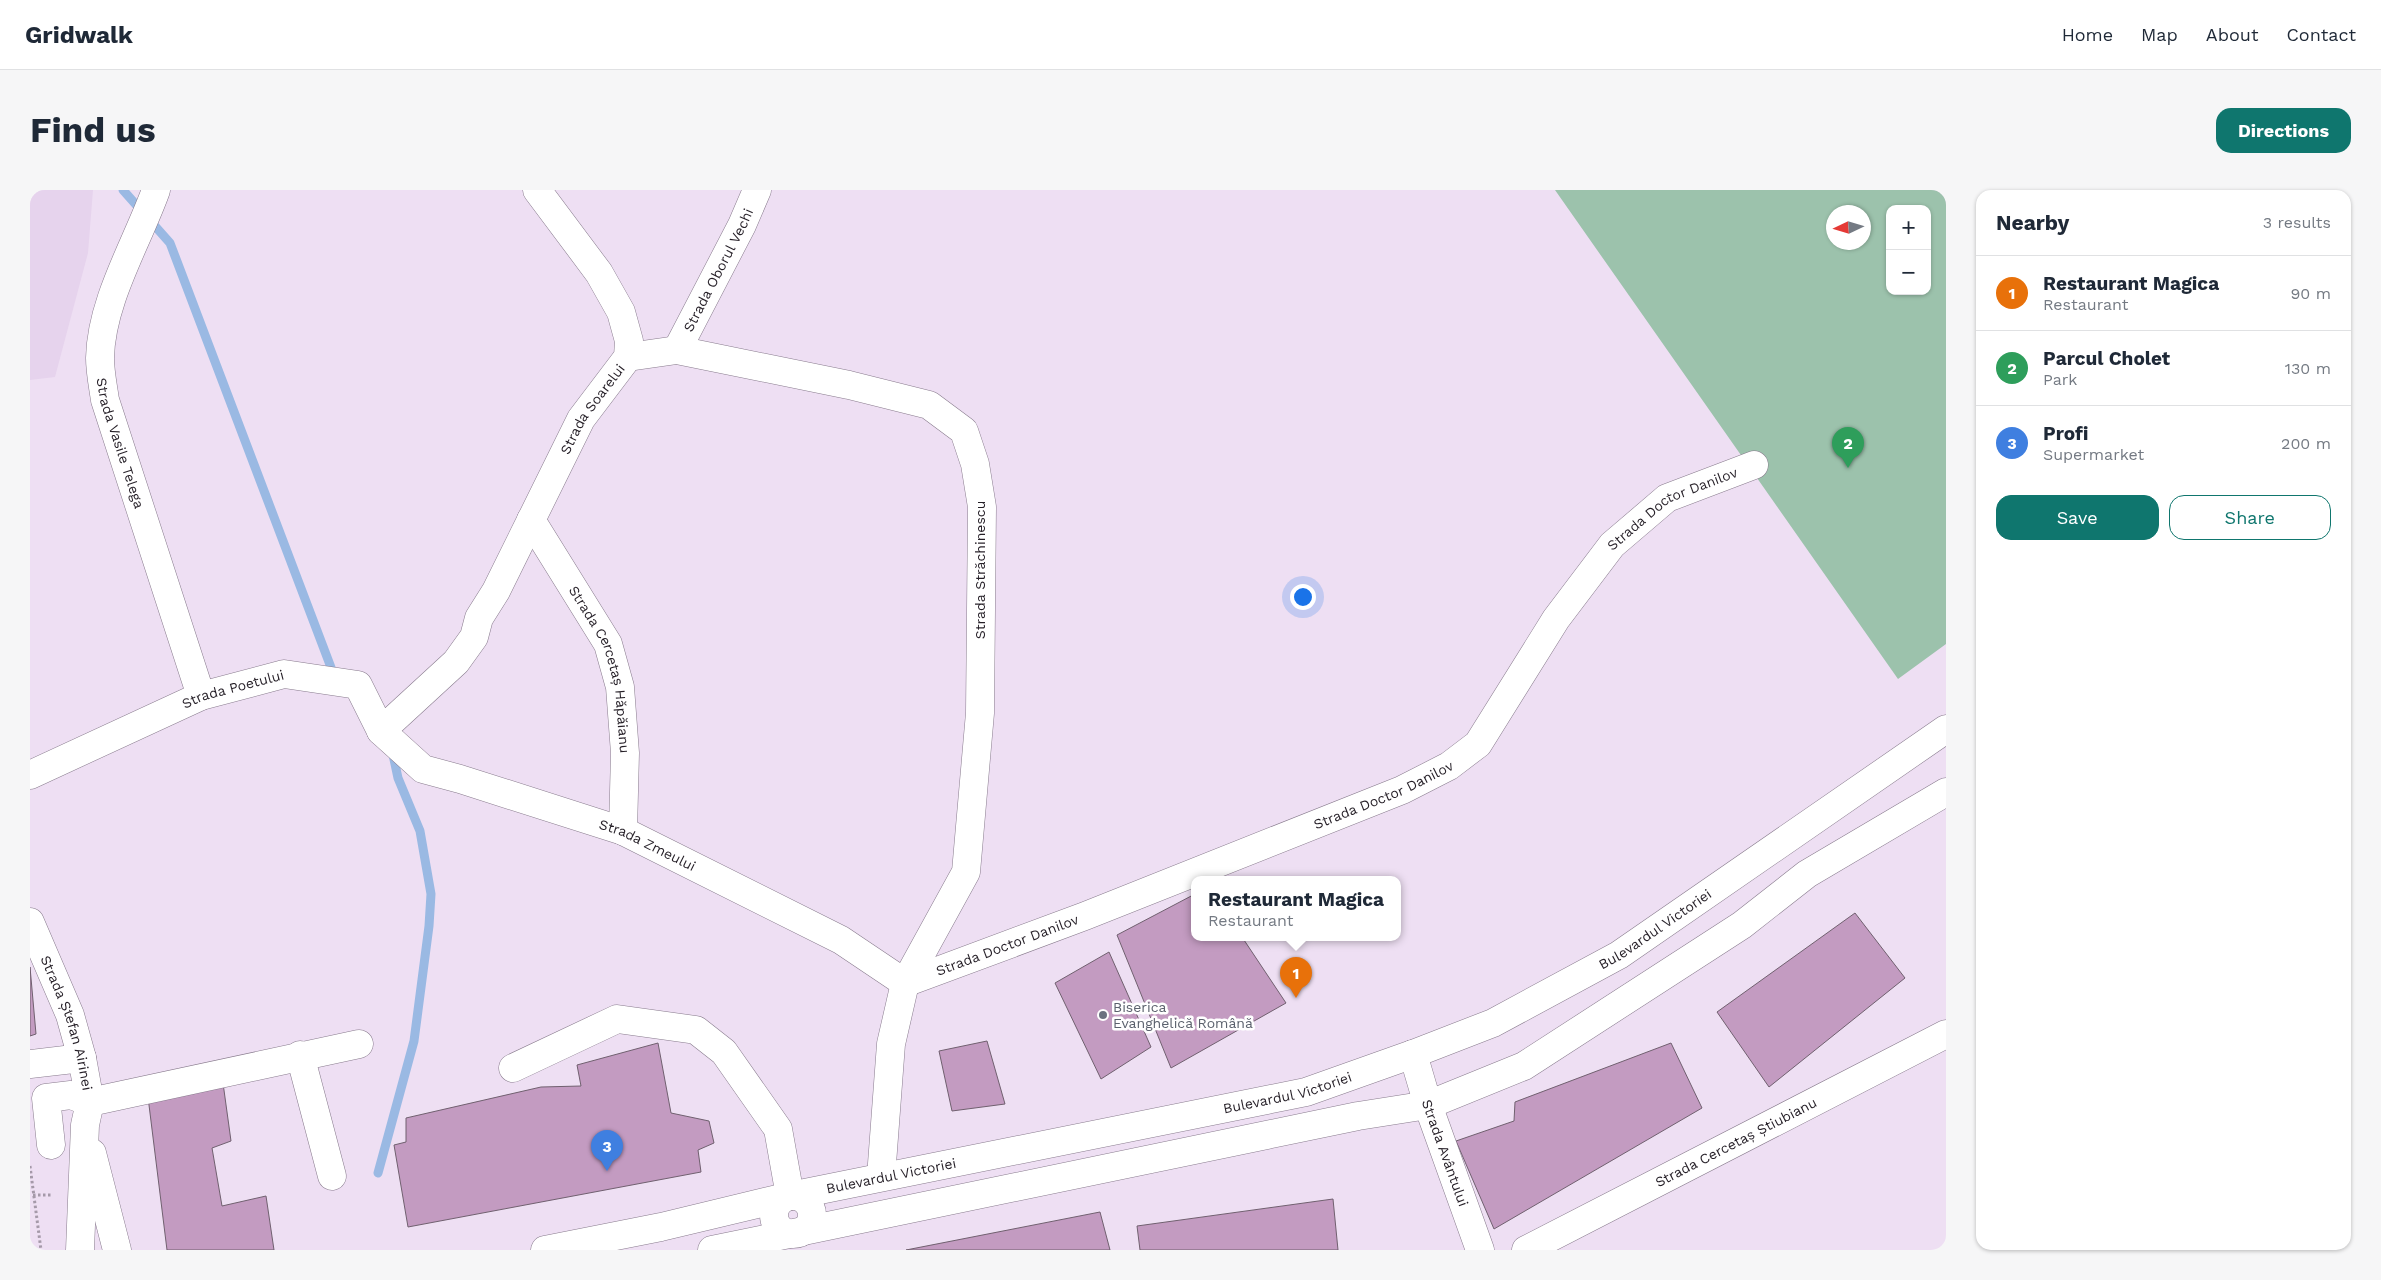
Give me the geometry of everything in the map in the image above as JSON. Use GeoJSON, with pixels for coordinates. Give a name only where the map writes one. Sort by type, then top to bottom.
{"type":"FeatureCollection","features":[{"type":"Feature","properties":{"kind":"street","name":"Strada Soarelui"},"geometry":{"type":"LineString","coordinates":[[381,731],[456,662],[474,637],[479,618],[496,591],[581,419],[628,357],[629,341],[621,312],[599,273],[537,190]]}},
{"type":"Feature","properties":{"kind":"street","name":"Strada Oborul Vechi"},"geometry":{"type":"LineString","coordinates":[[676,350],[742,226],[757,190]]}},
{"type":"Feature","properties":{"kind":"street","name":"Strada Vasile Telega"},"geometry":{"type":"LineString","coordinates":[[149,208],[106,315],[100,358],[102,380],[105,400],[201,696]]}},
{"type":"Feature","properties":{"kind":"street","name":"Strada Străchinescu"},"geometry":{"type":"LineString","coordinates":[[628,357],[676,350],[849,385],[930,405],[964,431],[975,464],[982,507],[980,713],[966,872],[905,983],[891,1044],[881,1177]]}},
{"type":"Feature","properties":{"kind":"street","name":"Strada Doctor Danilov"},"geometry":{"type":"LineString","coordinates":[[905,983],[1085,916],[1402,790],[1449,766],[1478,744],[1556,619],[1612,546],[1667,498],[1754,465]]}},
{"type":"Feature","properties":{"kind":"street","name":"Strada Cercetaș Hăpăianu"},"geometry":{"type":"LineString","coordinates":[[531,520],[608,644],[620,687],[625,753],[623,832]]}},
{"type":"Feature","properties":{"kind":"street","name":"Strada Poetului"},"geometry":{"type":"LineString","coordinates":[[30,775],[201,696],[284,674],[358,685],[381,731]]}},
{"type":"Feature","properties":{"kind":"street","name":"Bulevardul Victoriei"},"geometry":{"type":"LineString","coordinates":[[545,1250],[661,1227],[790,1196],[881,1177],[1306,1092],[1413,1054],[1493,1023],[1619,955],[1946,729]]}},
{"type":"Feature","properties":{"kind":"street","name":"Strada Zmeului"},"geometry":{"type":"LineString","coordinates":[[381,731],[423,770],[460,779],[623,832],[841,940],[905,983]]}},
{"type":"Feature","properties":{"kind":"street"},"geometry":{"type":"LineString","coordinates":[[712,1250],[798,1242],[1358,1116],[1428,1105],[1524,1066],[1742,926],[1807,874],[1946,792]]}},
{"type":"Feature","properties":{"kind":"street","name":"Strada Ștefan Airinei"},"geometry":{"type":"LineString","coordinates":[[30,922],[70,1015],[82,1058],[88,1113],[117,1250]]}},
{"type":"Feature","properties":{"kind":"street"},"geometry":{"type":"LineString","coordinates":[[513,1068],[617,1019],[696,1030],[724,1052],[778,1129],[790,1196],[779,1202],[774,1212],[776,1224],[798,1242]]}},
{"type":"Feature","properties":{"kind":"street","name":"Strada Cercetaș Știubianu"},"geometry":{"type":"LineString","coordinates":[[1526,1250],[1946,1034]]}},
{"type":"Feature","properties":{"kind":"street"},"geometry":{"type":"LineString","coordinates":[[51,1145],[46,1098],[71,1095],[88,1113],[300,1055],[358,1044]]}},
{"type":"Feature","properties":{"kind":"street","name":"Strada Avântului"},"geometry":{"type":"LineString","coordinates":[[1413,1054],[1428,1105],[1480,1250]]}},
{"type":"Feature","properties":{"kind":"street"},"geometry":{"type":"LineString","coordinates":[[300,1055],[332,1176]]}},
{"type":"Feature","properties":{"kind":"street"},"geometry":{"type":"LineString","coordinates":[[30,1064],[82,1058]]}},
{"type":"Feature","properties":{"kind":"street","name":"Strada Ștefan Airinei"},"geometry":{"type":"LineString","coordinates":[[80,1250],[88,1113]]}},
{"type":"Feature","properties":{"kind":"path"},"geometry":{"type":"LineString","coordinates":[[30,1164],[41,1250]]}},
{"type":"Feature","properties":{"kind":"path"},"geometry":{"type":"LineString","coordinates":[[33,1195],[63,1194]]}},
{"type":"Feature","properties":{"kind":"shaded area"},"geometry":{"type":"Polygon","coordinates":[[[30,190],[93,190],[88,253],[55,377],[30,380],[30,190]]]}},
{"type":"Feature","properties":{"kind":"green space"},"geometry":{"type":"Polygon","coordinates":[[[1555,190],[1946,190],[1946,644],[1898,679],[1555,190]]]}},
{"type":"Feature","properties":{"kind":"building"},"geometry":{"type":"Polygon","coordinates":[[[1191,896],[1191,941],[1245,941],[1286,1003],[1171,1068],[1117,935],[1191,896]]]}},
{"type":"Feature","properties":{"kind":"building"},"geometry":{"type":"Polygon","coordinates":[[[1855,913],[1905,978],[1769,1087],[1717,1012],[1855,913]]]}},
{"type":"Feature","properties":{"kind":"building","name":"Biserica Evanghelică Română"},"geometry":{"type":"Polygon","coordinates":[[[1109,952],[1151,1047],[1101,1079],[1055,983],[1109,952]]]}},
{"type":"Feature","properties":{"kind":"building"},"geometry":{"type":"Polygon","coordinates":[[[30,967],[36,1034],[30,1036],[30,967]]]}},
{"type":"Feature","properties":{"kind":"building"},"geometry":{"type":"Polygon","coordinates":[[[987,1041],[1005,1104],[952,1111],[939,1051],[987,1041]]]}},
{"type":"Feature","properties":{"kind":"building"},"geometry":{"type":"Polygon","coordinates":[[[658,1043],[671,1113],[709,1121],[714,1143],[698,1150],[701,1172],[408,1227],[394,1145],[406,1142],[406,1118],[541,1087],[581,1086],[577,1065],[658,1043]]]}},
{"type":"Feature","properties":{"kind":"building"},"geometry":{"type":"Polygon","coordinates":[[[1671,1043],[1702,1108],[1494,1229],[1456,1141],[1514,1121],[1515,1102],[1671,1043]]]}},
{"type":"Feature","properties":{"kind":"building"},"geometry":{"type":"Polygon","coordinates":[[[223,1083],[231,1141],[212,1148],[222,1206],[266,1196],[274,1250],[167,1250],[148,1097],[223,1083]]]}},
{"type":"Feature","properties":{"kind":"building"},"geometry":{"type":"Polygon","coordinates":[[[1333,1199],[1338,1250],[1140,1250],[1137,1226],[1333,1199]]]}},
{"type":"Feature","properties":{"kind":"building"},"geometry":{"type":"Polygon","coordinates":[[[1100,1212],[1110,1250],[906,1250],[1100,1212]]]}},
{"type":"Feature","properties":{"kind":"waterway"},"geometry":{"type":"LineString","coordinates":[[123,190],[170,243],[335,678]]}},
{"type":"Feature","properties":{"kind":"waterway"},"geometry":{"type":"LineString","coordinates":[[378,1173],[414,1041],[429,926],[431,894],[420,831],[398,778],[392,750]]}},
{"type":"Feature","properties":{"kind":"place","name":"Parcul Cholet"},"geometry":{"type":"Point","coordinates":[1848,468]}},
{"type":"Feature","properties":{"kind":"place","name":"Restaurant Magica"},"geometry":{"type":"Point","coordinates":[1296,998]}},
{"type":"Feature","properties":{"kind":"place","name":"Biserica Evanghelică Română"},"geometry":{"type":"Point","coordinates":[1103,1015]}},
{"type":"Feature","properties":{"kind":"place","name":"Profi"},"geometry":{"type":"Point","coordinates":[607,1171]}}]}
